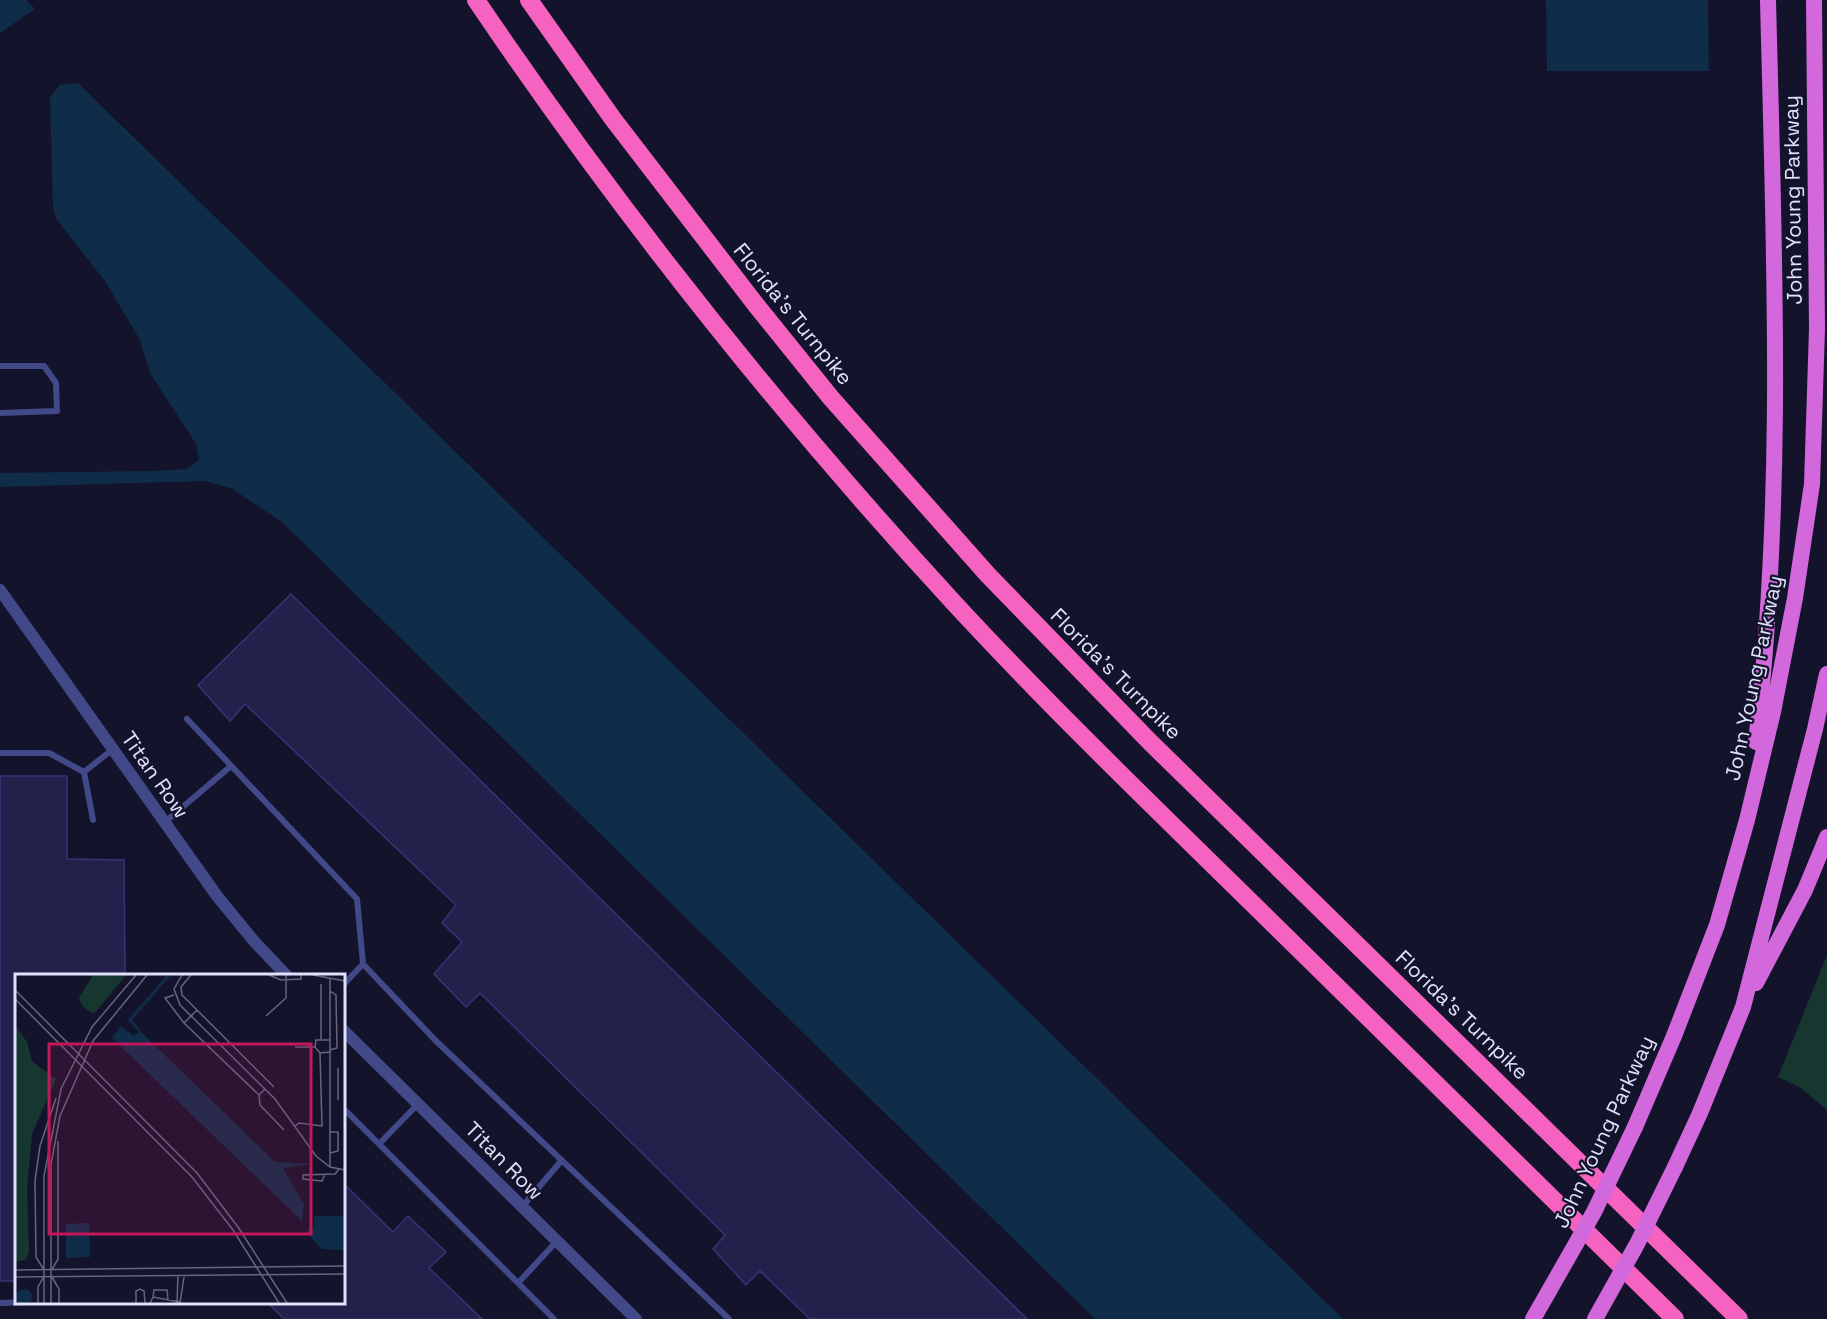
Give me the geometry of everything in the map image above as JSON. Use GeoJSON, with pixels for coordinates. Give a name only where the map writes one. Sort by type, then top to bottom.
{"type":"FeatureCollection","features":[{"type":"Feature","properties":{"kind":"highway"},"geometry":{"type":"LineString","coordinates":[[476,0],[577,145],[721,332],[798,426],[955,604],[1119,773],[1675,1319]]}},
{"type":"Feature","properties":{"kind":"highway","name":"Florida's Turnpike"},"geometry":{"type":"LineString","coordinates":[[529,0],[613,119],[756,305],[831,398],[988,574],[1150,742],[1739,1319]]}},
{"type":"Feature","properties":{"kind":"highway"},"geometry":{"type":"LineString","coordinates":[[1748,820],[1768,621],[1773,474],[1775,330],[1768,0]]}},
{"type":"Feature","properties":{"kind":"highway","name":"John Young Parkway"},"geometry":{"type":"LineString","coordinates":[[1533,1319],[1594,1212],[1635,1127],[1674,1036],[1717,925],[1748,820],[1773,712],[1795,598],[1812,484],[1817,329],[1814,0]]}},
{"type":"Feature","properties":{"kind":"highway"},"geometry":{"type":"LineString","coordinates":[[1743,1008],[1827,674]]}},
{"type":"Feature","properties":{"kind":"highway"},"geometry":{"type":"LineString","coordinates":[[1595,1319],[1637,1244],[1675,1167],[1743,1008],[1805,890],[1827,837]]}},
{"type":"Feature","properties":{"kind":"street","name":"Titan Row"},"geometry":{"type":"LineString","coordinates":[[0,590],[217,896],[253,940],[286,974]]}},
{"type":"Feature","properties":{"kind":"street","name":"Titan Row"},"geometry":{"type":"LineString","coordinates":[[345,1032],[636,1319]]}},
{"type":"Feature","properties":{"kind":"lane"},"geometry":{"type":"LineString","coordinates":[[0,366],[44,366],[56,383],[57,411],[0,413]]}},
{"type":"Feature","properties":{"kind":"lane"},"geometry":{"type":"LineString","coordinates":[[187,719],[357,899],[363,964],[435,1040],[729,1319]]}},
{"type":"Feature","properties":{"kind":"lane"},"geometry":{"type":"LineString","coordinates":[[84,771],[113,748]]}},
{"type":"Feature","properties":{"kind":"lane"},"geometry":{"type":"LineString","coordinates":[[0,753],[49,753],[84,771]]}},
{"type":"Feature","properties":{"kind":"lane"},"geometry":{"type":"LineString","coordinates":[[165,822],[231,766]]}},
{"type":"Feature","properties":{"kind":"lane"},"geometry":{"type":"LineString","coordinates":[[84,771],[93,820]]}},
{"type":"Feature","properties":{"kind":"lane"},"geometry":{"type":"LineString","coordinates":[[345,983],[363,964]]}},
{"type":"Feature","properties":{"kind":"lane"},"geometry":{"type":"LineString","coordinates":[[379,1144],[418,1104]]}},
{"type":"Feature","properties":{"kind":"lane"},"geometry":{"type":"LineString","coordinates":[[345,1110],[554,1319]]}},
{"type":"Feature","properties":{"kind":"lane"},"geometry":{"type":"LineString","coordinates":[[522,1207],[562,1160]]}},
{"type":"Feature","properties":{"kind":"lane"},"geometry":{"type":"LineString","coordinates":[[518,1283],[557,1241]]}},
{"type":"Feature","properties":{"kind":"lane"},"geometry":{"type":"LineString","coordinates":[[0,1303],[15,1302]]}},
{"type":"Feature","properties":{"kind":"green space"},"geometry":{"type":"Polygon","coordinates":[[[1827,955],[1827,1110],[1801,1088],[1778,1077],[1827,955]]]}},
{"type":"Feature","properties":{"kind":"water"},"geometry":{"type":"Polygon","coordinates":[[[0,0],[26,0],[35,9],[0,33],[0,0]]]}},
{"type":"Feature","properties":{"kind":"water"},"geometry":{"type":"Polygon","coordinates":[[[1546,0],[1708,0],[1709,71],[1547,71],[1546,0]]]}},
{"type":"Feature","properties":{"kind":"water"},"geometry":{"type":"Polygon","coordinates":[[[78,83],[1343,1319],[1095,1319],[282,522],[231,488],[204,481],[0,487],[0,473],[187,469],[199,460],[196,444],[150,373],[140,340],[105,281],[57,220],[53,208],[50,97],[60,85],[78,83]]]}},
{"type":"Feature","properties":{"kind":"building"},"geometry":{"type":"Polygon","coordinates":[[[291,594],[1027,1319],[810,1319],[760,1271],[746,1285],[713,1249],[725,1235],[480,993],[466,1007],[434,974],[462,942],[442,923],[456,905],[245,704],[230,721],[198,685],[291,594]]]}},
{"type":"Feature","properties":{"kind":"building"},"geometry":{"type":"Polygon","coordinates":[[[0,776],[67,776],[67,859],[124,860],[125,974],[15,974],[15,1281],[0,1281],[0,776]]]}},
{"type":"Feature","properties":{"kind":"building"},"geometry":{"type":"Polygon","coordinates":[[[345,1185],[393,1232],[408,1216],[446,1252],[429,1268],[482,1319],[284,1319],[269,1304],[345,1304],[345,1185]]]}}]}
